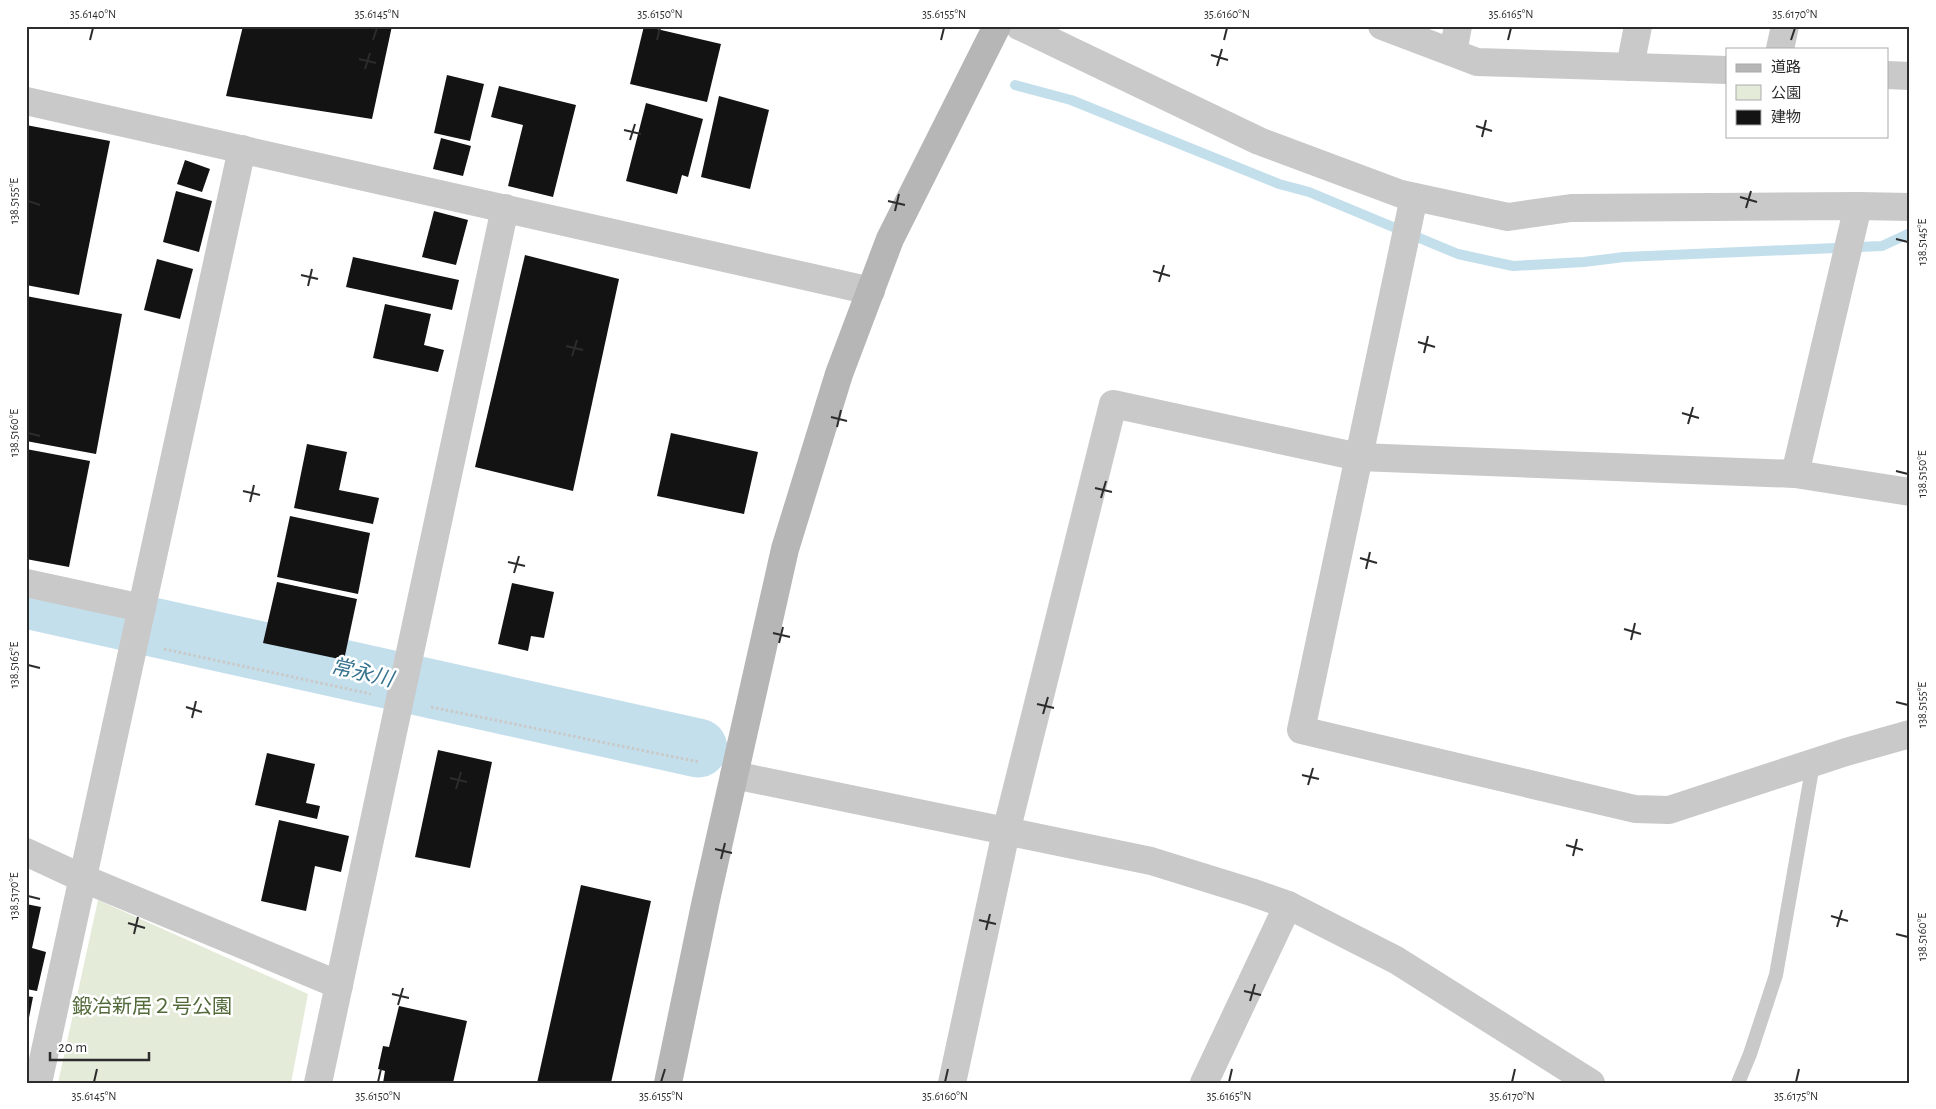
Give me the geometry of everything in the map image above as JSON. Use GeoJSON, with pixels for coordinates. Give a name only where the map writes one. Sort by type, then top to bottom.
{"type":"FeatureCollection","features":[{"type":"Feature","properties":{"kind":"street"},"geometry":{"type":"LineString","coordinates":[[668,1083],[785,549],[839,374],[890,239],[997,26]]}},
{"type":"Feature","properties":{"kind":"street"},"geometry":{"type":"LineString","coordinates":[[1019,26],[1259,141],[1401,194],[1414,197],[1508,216],[1571,208],[1858,206],[1910,208]]}},
{"type":"Feature","properties":{"kind":"street"},"geometry":{"type":"LineString","coordinates":[[1382,26],[1456,39],[1478,62],[1726,70]]}},
{"type":"Feature","properties":{"kind":"street"},"geometry":{"type":"LineString","coordinates":[[1630,67],[1638,26]]}},
{"type":"Feature","properties":{"kind":"street"},"geometry":{"type":"LineString","coordinates":[[1780,48],[1785,26]]}},
{"type":"Feature","properties":{"kind":"street"},"geometry":{"type":"LineString","coordinates":[[1888,75],[1910,76]]}},
{"type":"Feature","properties":{"kind":"street"},"geometry":{"type":"LineString","coordinates":[[26,101],[870,291]]}},
{"type":"Feature","properties":{"kind":"street"},"geometry":{"type":"LineString","coordinates":[[38,1083],[82,878],[136,642],[242,149]]}},
{"type":"Feature","properties":{"kind":"street"},"geometry":{"type":"LineString","coordinates":[[1414,197],[1301,730],[1635,809],[1669,810],[1910,734]]}},
{"type":"Feature","properties":{"kind":"street"},"geometry":{"type":"LineString","coordinates":[[1795,474],[1858,206]]}},
{"type":"Feature","properties":{"kind":"street"},"geometry":{"type":"LineString","coordinates":[[318,1083],[398,700],[505,208]]}},
{"type":"Feature","properties":{"kind":"street"},"geometry":{"type":"LineString","coordinates":[[952,1083],[1006,832],[1113,404],[1358,457],[1795,474],[1910,492]]}},
{"type":"Feature","properties":{"kind":"street"},"geometry":{"type":"LineString","coordinates":[[26,583],[142,612]]}},
{"type":"Feature","properties":{"kind":"street"},"geometry":{"type":"LineString","coordinates":[[734,775],[1150,861],[1288,905],[1396,960],[1591,1083]]}},
{"type":"Feature","properties":{"kind":"street"},"geometry":{"type":"LineString","coordinates":[[26,852],[82,878],[339,985]]}},
{"type":"Feature","properties":{"kind":"street"},"geometry":{"type":"LineString","coordinates":[[1204,1083],[1288,905]]}},
{"type":"Feature","properties":{"kind":"lane"},"geometry":{"type":"LineString","coordinates":[[1738,1083],[1750,1054],[1776,975],[1814,764]]}},
{"type":"Feature","properties":{"kind":"green space","name":"鍛冶新居２号公園"},"geometry":{"type":"Polygon","coordinates":[[[98,900],[308,994],[291,1083],[58,1083],[98,900]]]}},
{"type":"Feature","properties":{"kind":"building"},"geometry":{"type":"Polygon","coordinates":[[[243,26],[392,26],[372,119],[226,96],[243,26]]]}},
{"type":"Feature","properties":{"kind":"building"},"geometry":{"type":"Polygon","coordinates":[[[644,26],[721,44],[707,102],[630,84],[644,26]]]}},
{"type":"Feature","properties":{"kind":"building"},"geometry":{"type":"Polygon","coordinates":[[[447,75],[484,84],[470,141],[434,133],[447,75]]]}},
{"type":"Feature","properties":{"kind":"building"},"geometry":{"type":"Polygon","coordinates":[[[499,86],[576,105],[553,197],[508,186],[523,125],[491,117],[499,86]]]}},
{"type":"Feature","properties":{"kind":"building"},"geometry":{"type":"Polygon","coordinates":[[[719,96],[769,110],[750,189],[701,177],[719,96]]]}},
{"type":"Feature","properties":{"kind":"building"},"geometry":{"type":"Polygon","coordinates":[[[646,103],[703,119],[688,177],[682,175],[677,194],[626,181],[646,103]]]}},
{"type":"Feature","properties":{"kind":"building"},"geometry":{"type":"Polygon","coordinates":[[[26,125],[110,141],[79,295],[26,285],[26,125]]]}},
{"type":"Feature","properties":{"kind":"building"},"geometry":{"type":"Polygon","coordinates":[[[441,138],[471,146],[463,176],[433,169],[441,138]]]}},
{"type":"Feature","properties":{"kind":"building"},"geometry":{"type":"Polygon","coordinates":[[[185,160],[210,169],[202,192],[177,184],[185,160]]]}},
{"type":"Feature","properties":{"kind":"building"},"geometry":{"type":"Polygon","coordinates":[[[176,191],[212,201],[199,252],[163,242],[176,191]]]}},
{"type":"Feature","properties":{"kind":"building"},"geometry":{"type":"Polygon","coordinates":[[[434,211],[468,220],[456,265],[422,257],[434,211]]]}},
{"type":"Feature","properties":{"kind":"building"},"geometry":{"type":"Polygon","coordinates":[[[525,255],[619,279],[573,491],[475,467],[525,255]]]}},
{"type":"Feature","properties":{"kind":"building"},"geometry":{"type":"Polygon","coordinates":[[[353,257],[459,280],[452,310],[346,287],[353,257]]]}},
{"type":"Feature","properties":{"kind":"building"},"geometry":{"type":"Polygon","coordinates":[[[157,259],[193,269],[180,319],[144,310],[157,259]]]}},
{"type":"Feature","properties":{"kind":"building"},"geometry":{"type":"Polygon","coordinates":[[[26,296],[122,314],[96,454],[26,441],[26,296]]]}},
{"type":"Feature","properties":{"kind":"building"},"geometry":{"type":"Polygon","coordinates":[[[385,304],[431,314],[424,345],[444,350],[438,372],[373,358],[385,304]]]}},
{"type":"Feature","properties":{"kind":"building"},"geometry":{"type":"Polygon","coordinates":[[[671,433],[758,452],[744,514],[657,496],[671,433]]]}},
{"type":"Feature","properties":{"kind":"building"},"geometry":{"type":"Polygon","coordinates":[[[307,444],[347,452],[339,490],[379,498],[373,524],[294,508],[307,444]]]}},
{"type":"Feature","properties":{"kind":"building"},"geometry":{"type":"Polygon","coordinates":[[[26,449],[90,461],[69,567],[26,559],[26,449]]]}},
{"type":"Feature","properties":{"kind":"building"},"geometry":{"type":"Polygon","coordinates":[[[290,516],[370,533],[358,594],[277,577],[290,516]]]}},
{"type":"Feature","properties":{"kind":"building"},"geometry":{"type":"Polygon","coordinates":[[[277,582],[357,599],[344,660],[263,643],[277,582]]]}},
{"type":"Feature","properties":{"kind":"building"},"geometry":{"type":"Polygon","coordinates":[[[512,583],[554,592],[544,638],[531,636],[528,651],[498,644],[512,583]]]}},
{"type":"Feature","properties":{"kind":"building"},"geometry":{"type":"Polygon","coordinates":[[[438,750],[492,762],[470,868],[415,857],[438,750]]]}},
{"type":"Feature","properties":{"kind":"building"},"geometry":{"type":"Polygon","coordinates":[[[267,753],[315,764],[306,803],[320,806],[317,819],[255,805],[267,753]]]}},
{"type":"Feature","properties":{"kind":"building"},"geometry":{"type":"Polygon","coordinates":[[[279,820],[349,836],[341,872],[315,866],[306,911],[261,901],[279,820]]]}},
{"type":"Feature","properties":{"kind":"building"},"geometry":{"type":"Polygon","coordinates":[[[581,885],[651,901],[611,1083],[537,1083],[581,885]]]}},
{"type":"Feature","properties":{"kind":"building"},"geometry":{"type":"Polygon","coordinates":[[[26,904],[41,907],[32,948],[46,952],[37,991],[26,989],[26,904]]]}},
{"type":"Feature","properties":{"kind":"building"},"geometry":{"type":"Polygon","coordinates":[[[26,996],[33,997],[27,1028],[26,1028],[26,996]]]}},
{"type":"Feature","properties":{"kind":"building"},"geometry":{"type":"Polygon","coordinates":[[[399,1006],[467,1021],[453,1083],[383,1083],[385,1071],[378,1069],[383,1046],[389,1047],[399,1006]]]}},
{"type":"Feature","properties":{"kind":"waterway"},"geometry":{"type":"LineString","coordinates":[[1015,85],[1071,100],[1279,184],[1309,192],[1458,254],[1513,266],[1584,262],[1624,257],[1882,246],[1910,233]]}},
{"type":"Feature","properties":{"kind":"waterway","name":"常永川"},"geometry":{"type":"LineString","coordinates":[[26,599],[698,748]]}}]}
